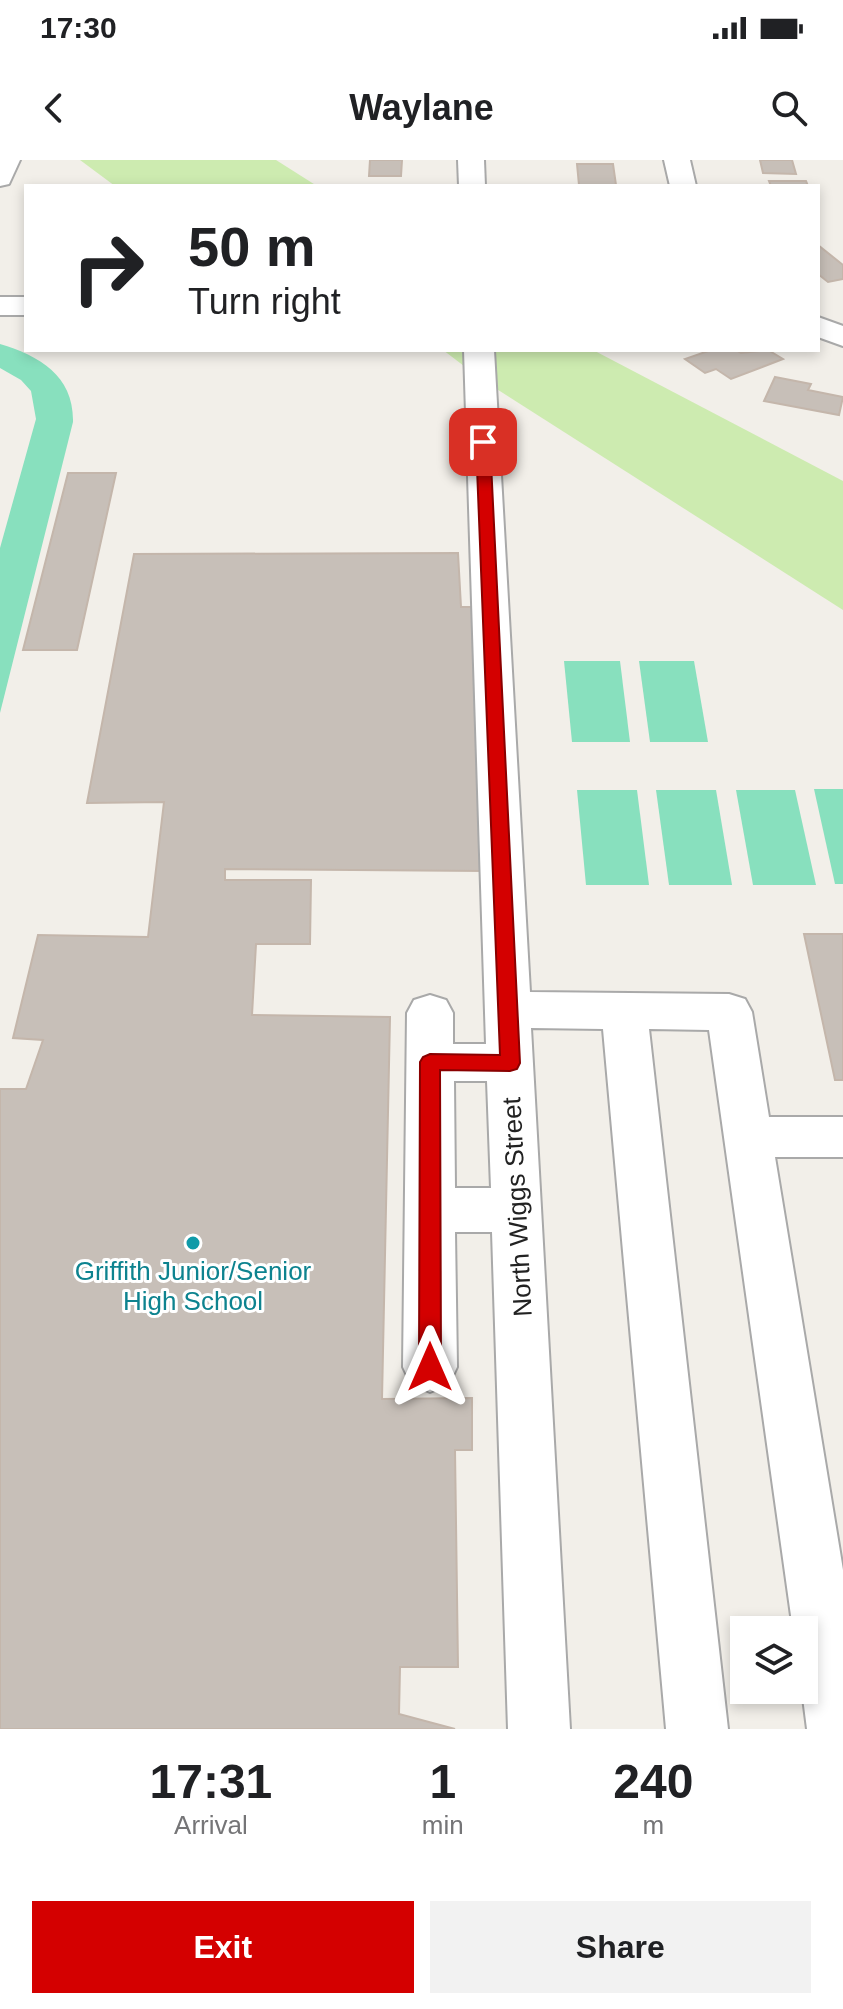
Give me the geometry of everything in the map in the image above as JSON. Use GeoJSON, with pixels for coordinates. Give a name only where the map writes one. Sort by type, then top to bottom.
{"type":"FeatureCollection","features":[{"type":"Feature","properties":{"kind":"street"},"geometry":{"type":"LineString","coordinates":[[0,178],[7,160]]}},
{"type":"Feature","properties":{"kind":"street"},"geometry":{"type":"LineString","coordinates":[[471,160],[472,184]]}},
{"type":"Feature","properties":{"kind":"street"},"geometry":{"type":"LineString","coordinates":[[677,160],[683,184]]}},
{"type":"Feature","properties":{"kind":"street"},"geometry":{"type":"LineString","coordinates":[[0,306],[24,306]]}},
{"type":"Feature","properties":{"kind":"street"},"geometry":{"type":"LineString","coordinates":[[820,327],[843,337]]}},
{"type":"Feature","properties":{"kind":"street","name":"North Wiggs Street"},"geometry":{"type":"LineString","coordinates":[[479,352],[539,1729]]}},
{"type":"Feature","properties":{"kind":"street"},"geometry":{"type":"LineString","coordinates":[[508,1010],[729,1012],[838,1729]]}},
{"type":"Feature","properties":{"kind":"street"},"geometry":{"type":"LineString","coordinates":[[624,1011],[697,1729]]}},
{"type":"Feature","properties":{"kind":"street"},"geometry":{"type":"LineString","coordinates":[[430,1013],[430,1367]]}},
{"type":"Feature","properties":{"kind":"street"},"geometry":{"type":"LineString","coordinates":[[430,1062],[510,1063]]}},
{"type":"Feature","properties":{"kind":"street"},"geometry":{"type":"LineString","coordinates":[[748,1137],[843,1137]]}},
{"type":"Feature","properties":{"kind":"street"},"geometry":{"type":"LineString","coordinates":[[430,1210],[517,1210]]}},
{"type":"Feature","properties":{"kind":"green space"},"geometry":{"type":"Polygon","coordinates":[[[80,160],[276,160],[314,184],[112,184],[80,160]]]}},
{"type":"Feature","properties":{"kind":"green space"},"geometry":{"type":"Polygon","coordinates":[[[0,344],[28,355],[52,370],[68,392],[73,422],[0,713],[0,548],[36,419],[31,391],[21,380],[0,368],[0,344]]]}},
{"type":"Feature","properties":{"kind":"green space"},"geometry":{"type":"Polygon","coordinates":[[[446,352],[597,352],[843,481],[843,610],[481,379],[446,352]]]}},
{"type":"Feature","properties":{"kind":"green space"},"geometry":{"type":"Polygon","coordinates":[[[564,661],[620,661],[630,742],[572,742],[564,661]]]}},
{"type":"Feature","properties":{"kind":"green space"},"geometry":{"type":"Polygon","coordinates":[[[639,661],[694,661],[708,742],[650,742],[639,661]]]}},
{"type":"Feature","properties":{"kind":"green space"},"geometry":{"type":"Polygon","coordinates":[[[814,789],[843,789],[843,884],[835,884],[814,789]]]}},
{"type":"Feature","properties":{"kind":"green space"},"geometry":{"type":"Polygon","coordinates":[[[577,790],[637,790],[649,885],[586,885],[577,790]]]}},
{"type":"Feature","properties":{"kind":"green space"},"geometry":{"type":"Polygon","coordinates":[[[656,790],[716,790],[732,885],[669,885],[656,790]]]}},
{"type":"Feature","properties":{"kind":"green space"},"geometry":{"type":"Polygon","coordinates":[[[736,790],[795,790],[816,885],[753,885],[736,790]]]}},
{"type":"Feature","properties":{"kind":"building"},"geometry":{"type":"Polygon","coordinates":[[[370,160],[402,160],[401,176],[369,176],[370,160]]]}},
{"type":"Feature","properties":{"kind":"building"},"geometry":{"type":"Polygon","coordinates":[[[760,160],[792,160],[796,174],[763,173],[760,160]]]}},
{"type":"Feature","properties":{"kind":"building"},"geometry":{"type":"Polygon","coordinates":[[[577,164],[613,164],[616,184],[579,184],[577,164]]]}},
{"type":"Feature","properties":{"kind":"building"},"geometry":{"type":"Polygon","coordinates":[[[769,181],[806,181],[807,184],[770,184],[769,181]]]}},
{"type":"Feature","properties":{"kind":"building"},"geometry":{"type":"Polygon","coordinates":[[[820,247],[843,265],[843,279],[828,282],[820,276],[820,247]]]}},
{"type":"Feature","properties":{"kind":"building"},"geometry":{"type":"Polygon","coordinates":[[[705,352],[771,352],[783,359],[731,379],[716,369],[705,373],[685,359],[705,352]]]}},
{"type":"Feature","properties":{"kind":"building"},"geometry":{"type":"Polygon","coordinates":[[[775,377],[811,384],[808,390],[843,397],[839,415],[764,401],[775,377]]]}},
{"type":"Feature","properties":{"kind":"building"},"geometry":{"type":"Polygon","coordinates":[[[68,473],[116,473],[77,650],[23,650],[68,473]]]}},
{"type":"Feature","properties":{"kind":"building","name":"Griffith Junior/Senior High School"},"geometry":{"type":"Polygon","coordinates":[[[458,553],[461,607],[473,607],[484,871],[225,869],[225,880],[311,880],[310,944],[256,944],[252,1015],[390,1017],[382,1399],[472,1398],[472,1450],[455,1450],[458,1667],[400,1667],[399,1714],[455,1729],[0,1729],[0,1089],[26,1089],[43,1040],[13,1038],[38,935],[148,937],[164,802],[87,803],[134,554],[458,553]]]}},
{"type":"Feature","properties":{"kind":"building"},"geometry":{"type":"Polygon","coordinates":[[[804,934],[843,934],[843,1080],[835,1080],[804,934]]]}},
{"type":"Feature","properties":{"kind":"place","name":"Griffith Junior/Senior High School"},"geometry":{"type":"Point","coordinates":[193,1243]}},
{"type":"Feature","properties":{"kind":"route"},"geometry":{"type":"LineString","coordinates":[[430,1367],[430,1062],[510,1063],[483,442]]}}]}
